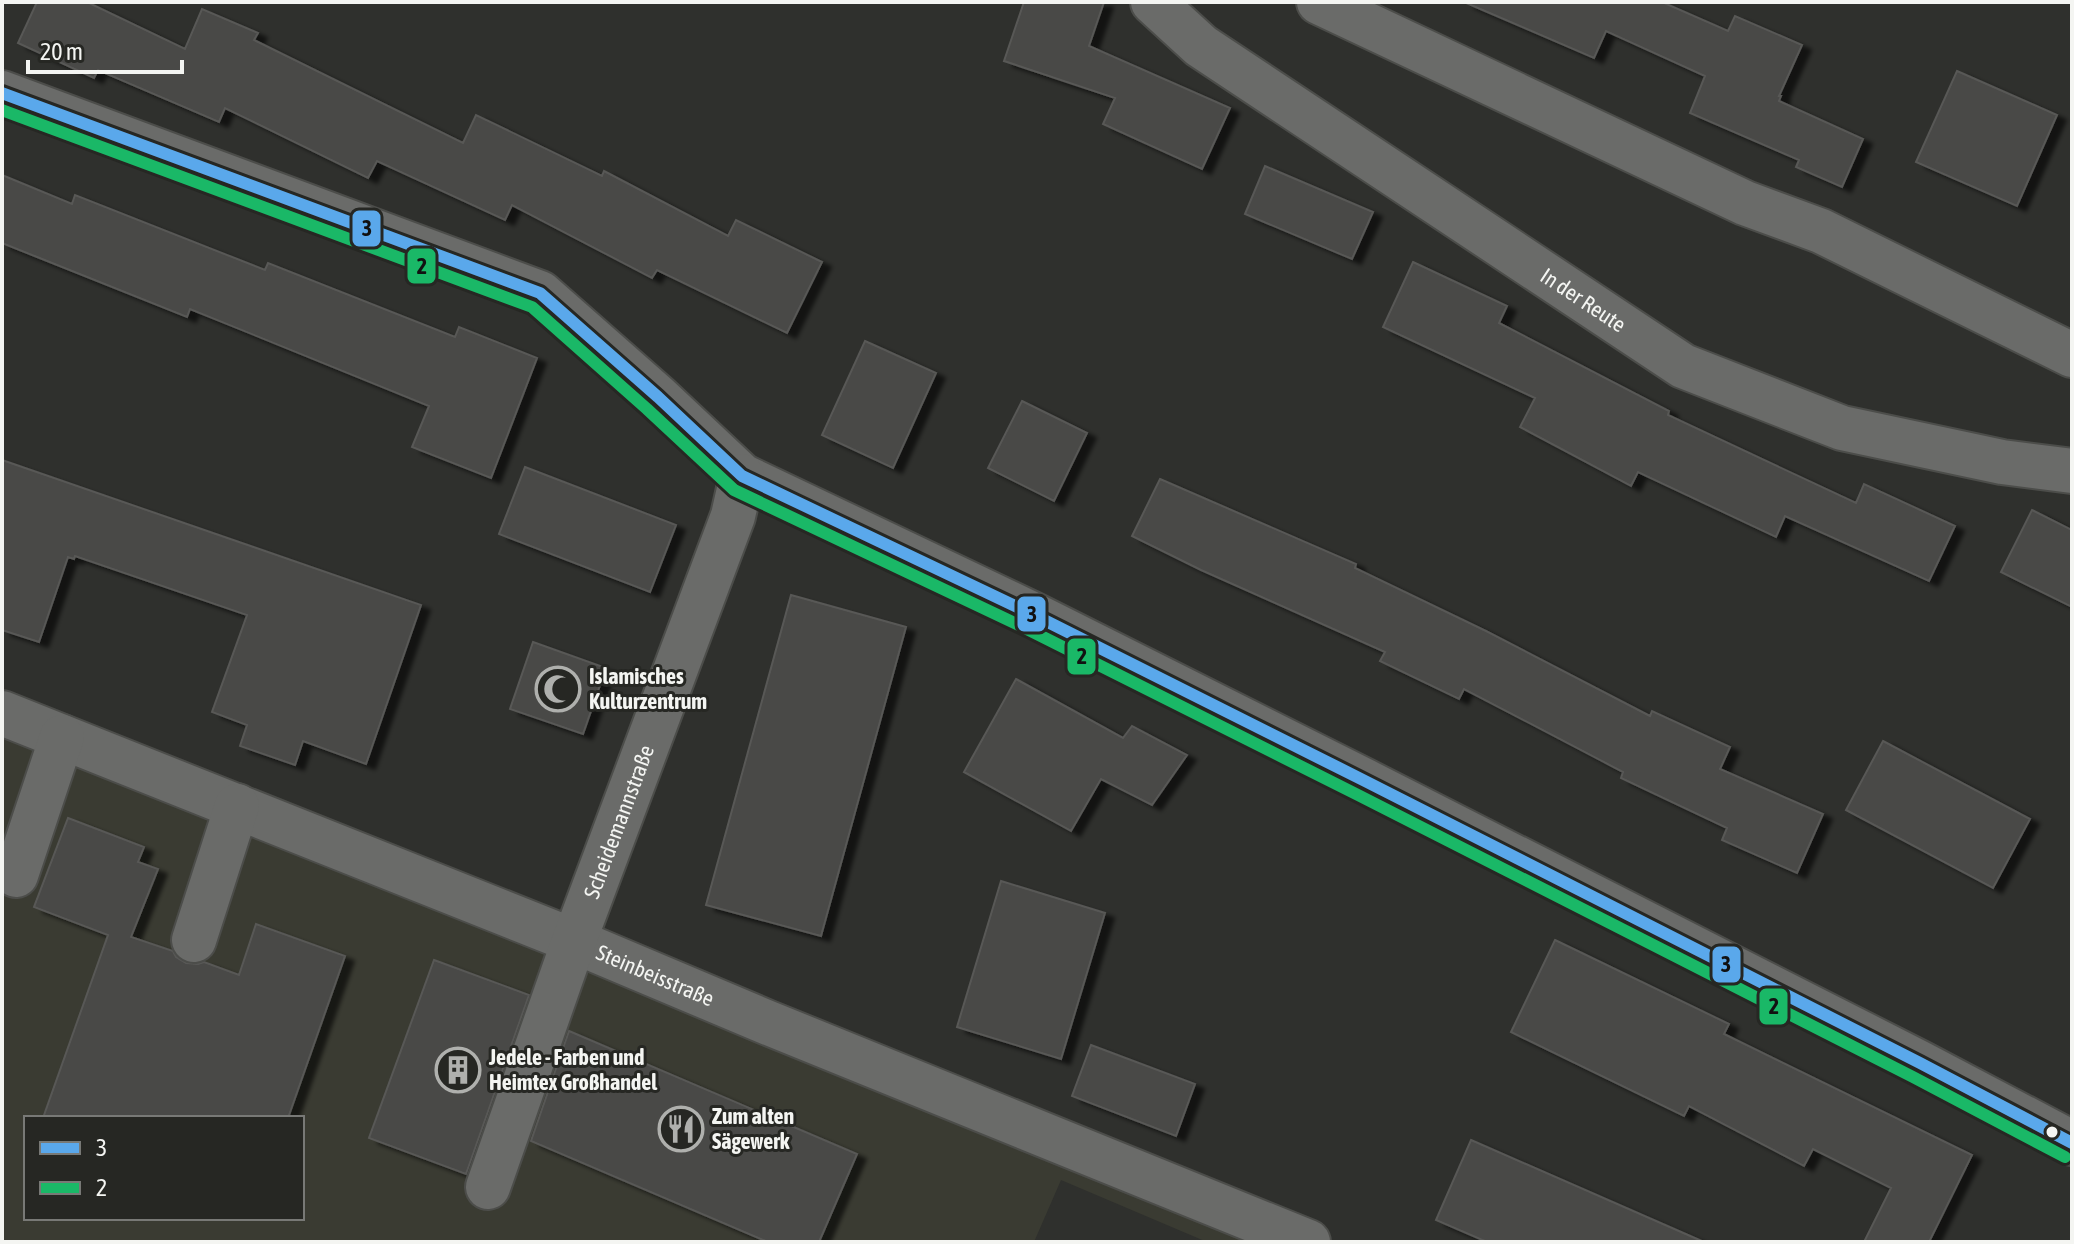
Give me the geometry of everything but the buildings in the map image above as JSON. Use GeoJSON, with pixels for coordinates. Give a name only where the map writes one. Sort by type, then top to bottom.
{"type":"FeatureCollection","features":[{"type":"Feature","properties":{"kind":"street","name":"In der Reute"},"geometry":{"type":"LineString","coordinates":[[1153,2],[1201,46],[1683,366],[1842,428],[2002,462],[2072,471]]}},
{"type":"Feature","properties":{"kind":"street"},"geometry":{"type":"LineString","coordinates":[[1319,2],[1745,203],[1821,231],[2072,355]]}},
{"type":"Feature","properties":{"kind":"street"},"geometry":{"type":"LineString","coordinates":[[2,93],[540,293],[742,476],[1032,614],[1365,781],[2072,1143]]}},
{"type":"Feature","properties":{"kind":"street","name":"Scheidemannstraße"},"geometry":{"type":"LineString","coordinates":[[488,1187],[574,941],[733,516],[742,476]]}},
{"type":"Feature","properties":{"kind":"street","name":"Steinbeisstraße"},"geometry":{"type":"LineString","coordinates":[[2,713],[574,941],[1308,1242]]}},
{"type":"Feature","properties":{"kind":"street"},"geometry":{"type":"LineString","coordinates":[[16,875],[62,737]]}},
{"type":"Feature","properties":{"kind":"street"},"geometry":{"type":"LineString","coordinates":[[194,940],[237,806]]}},
{"type":"Feature","properties":{"kind":"shaded area"},"geometry":{"type":"Polygon","coordinates":[[[2,732],[1271,1242],[1207,1242],[1061,1180],[1034,1242],[2,1242],[2,732]]]}},
{"type":"Feature","properties":{"kind":"transit line","name":"3"},"geometry":{"type":"LineString","coordinates":[[2,93],[540,293],[742,476],[1032,614],[1365,781],[2072,1143]]}},
{"type":"Feature","properties":{"kind":"transit line","name":"2"},"geometry":{"type":"LineString","coordinates":[[2,110],[532,307],[734,490],[1025,628],[2065,1157]]}},
{"type":"Feature","properties":{"kind":"place","name":"Islamisches Kulturzentrum"},"geometry":{"type":"Point","coordinates":[558,689]}},
{"type":"Feature","properties":{"kind":"place","name":"Jedele - Farben und Heimtex Großhandel"},"geometry":{"type":"Point","coordinates":[458,1070]}},
{"type":"Feature","properties":{"kind":"place","name":"Zum alten Sägewerk"},"geometry":{"type":"Point","coordinates":[681,1129]}}]}
